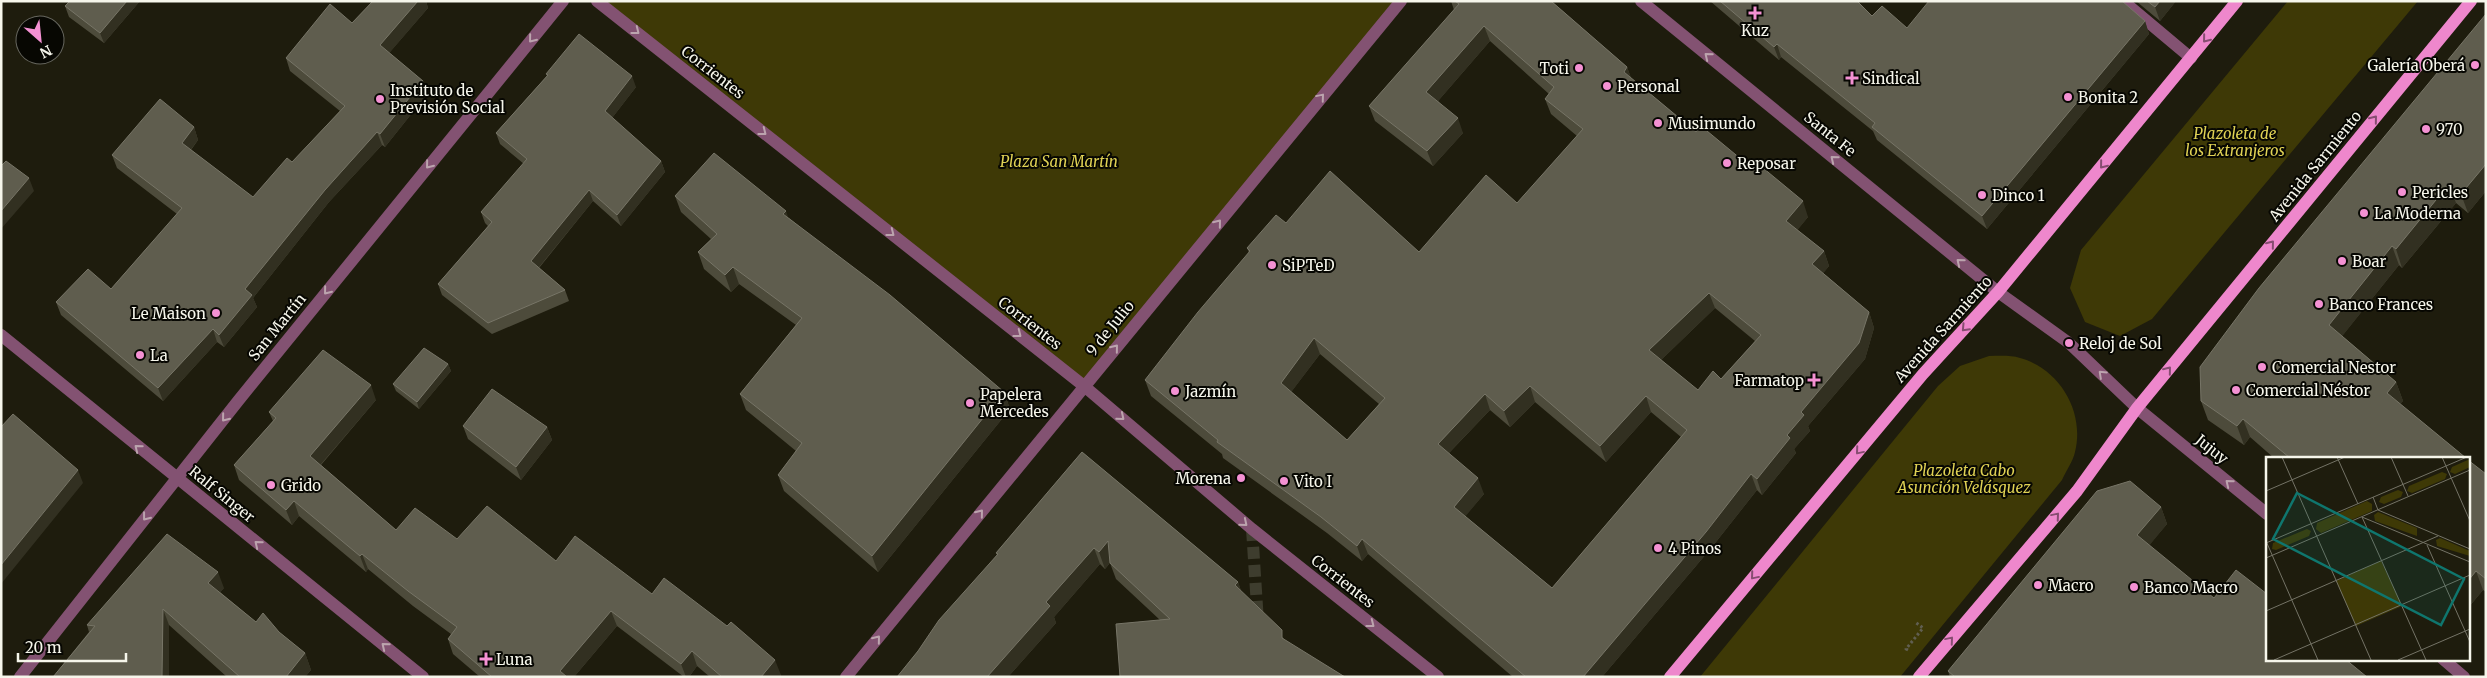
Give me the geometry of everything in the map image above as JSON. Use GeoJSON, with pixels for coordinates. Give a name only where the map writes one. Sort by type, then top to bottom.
{"type":"FeatureCollection","features":[{"type":"Feature","properties":{"kind":"main road","name":"Avenida Sarmiento"},"geometry":{"type":"LineString","coordinates":[[1670,677],[1923,374],[1998,292],[2237,1]]}},
{"type":"Feature","properties":{"kind":"main road","name":"Avenida Sarmiento"},"geometry":{"type":"LineString","coordinates":[[1919,677],[2077,492],[2137,408],[2471,1]]}},
{"type":"Feature","properties":{"kind":"street","name":"San Martín"},"geometry":{"type":"LineString","coordinates":[[20,677],[176,478],[562,1]]}},
{"type":"Feature","properties":{"kind":"street","name":"Corrientes"},"geometry":{"type":"LineString","coordinates":[[597,1],[1084,386],[1252,529],[1438,677]]}},
{"type":"Feature","properties":{"kind":"street","name":"9 de Julio"},"geometry":{"type":"LineString","coordinates":[[846,677],[1401,1]]}},
{"type":"Feature","properties":{"kind":"street","name":"Santa Fe"},"geometry":{"type":"LineString","coordinates":[[1641,1],[1998,292],[2069,343],[2137,408]]}},
{"type":"Feature","properties":{"kind":"street"},"geometry":{"type":"LineString","coordinates":[[2123,1],[2191,58]]}},
{"type":"Feature","properties":{"kind":"street","name":"Ralf Singer"},"geometry":{"type":"LineString","coordinates":[[1,335],[423,677]]}},
{"type":"Feature","properties":{"kind":"street","name":"Jujuy"},"geometry":{"type":"LineString","coordinates":[[2137,408],[2266,513]]}},
{"type":"Feature","properties":{"kind":"street"},"geometry":{"type":"LineString","coordinates":[[2444,660],[2464,677]]}},
{"type":"Feature","properties":{"kind":"green space","name":"Plaza San Martín"},"geometry":{"type":"Polygon","coordinates":[[[597,1],[1401,1],[1084,386],[597,1]]]}},
{"type":"Feature","properties":{"kind":"green space","name":"Plazoleta de los Extranjeros"},"geometry":{"type":"Polygon","coordinates":[[[2288,1],[2418,1],[2152,319],[2120,336],[2085,322],[2070,288],[2081,250],[2288,1]]]}},
{"type":"Feature","properties":{"kind":"green space","name":"Plazoleta Cabo Asunción Velásquez"},"geometry":{"type":"Polygon","coordinates":[[[1989,356],[2020,358],[2047,372],[2058,382],[2073,408],[2077,437],[2075,452],[2062,480],[1900,677],[1700,677],[1938,386],[1960,366],[1989,356]]]}},
{"type":"Feature","properties":{"kind":"building"},"geometry":{"type":"Polygon","coordinates":[[[70,1],[127,1],[100,33],[65,6],[70,1]]]}},
{"type":"Feature","properties":{"kind":"building"},"geometry":{"type":"Polygon","coordinates":[[[373,1],[418,1],[380,45],[423,81],[380,134],[377,132],[325,190],[245,289],[252,295],[219,335],[213,329],[158,388],[56,302],[88,269],[111,289],[182,208],[112,155],[160,99],[194,127],[182,143],[253,197],[287,158],[292,162],[345,106],[286,58],[330,4],[352,23],[373,1]]]}},
{"type":"Feature","properties":{"kind":"building"},"geometry":{"type":"Polygon","coordinates":[[[1455,1],[1551,1],[1627,67],[1624,72],[1696,132],[1701,126],[1753,169],[1757,163],[1803,201],[1786,221],[1824,251],[1812,264],[1869,312],[1859,343],[1801,412],[1804,415],[1787,435],[1790,438],[1757,479],[1751,474],[1706,532],[1583,677],[1526,677],[1362,539],[1357,546],[1321,517],[1217,442],[1218,440],[1145,380],[1198,312],[1250,251],[1247,248],[1276,215],[1286,223],[1330,171],[1419,252],[1486,175],[1517,203],[1583,129],[1545,99],[1554,87],[1484,26],[1426,92],[1458,118],[1427,151],[1369,106],[1459,4],[1455,1]],[[1709,293],[1649,350],[1698,390],[1713,371],[1721,379],[1761,335],[1709,293]],[[1314,338],[1281,383],[1347,440],[1385,398],[1314,338]],[[1530,386],[1504,411],[1485,394],[1438,444],[1478,478],[1454,507],[1552,588],[1687,430],[1646,396],[1600,446],[1530,386]]]}},
{"type":"Feature","properties":{"kind":"building"},"geometry":{"type":"Polygon","coordinates":[[[1720,1],[1857,1],[1872,16],[1882,6],[1907,28],[1929,1],[2122,1],[2145,21],[1982,216],[1872,127],[1875,123],[1777,44],[1774,47],[1720,1]]]}},
{"type":"Feature","properties":{"kind":"building"},"geometry":{"type":"Polygon","coordinates":[[[2147,1],[2160,1],[2155,7],[2147,1]]]}},
{"type":"Feature","properties":{"kind":"building"},"geometry":{"type":"Polygon","coordinates":[[[2486,14],[2486,164],[2461,194],[2449,184],[2396,249],[2392,246],[2329,325],[2396,382],[2387,393],[2465,457],[2289,457],[2243,419],[2237,426],[2201,401],[2200,367],[2259,288],[2486,14]]]}},
{"type":"Feature","properties":{"kind":"building"},"geometry":{"type":"Polygon","coordinates":[[[579,34],[632,76],[605,111],[661,161],[617,215],[589,190],[531,261],[565,290],[488,323],[438,284],[492,222],[481,212],[527,159],[496,133],[548,75],[546,74],[579,34]]]}},
{"type":"Feature","properties":{"kind":"building"},"geometry":{"type":"Polygon","coordinates":[[[714,153],[786,211],[783,214],[890,295],[1004,392],[872,556],[778,475],[802,443],[740,394],[802,318],[733,267],[725,275],[698,252],[717,234],[675,196],[714,153]]]}},
{"type":"Feature","properties":{"kind":"building"},"geometry":{"type":"Polygon","coordinates":[[[6,161],[29,178],[1,211],[1,166],[6,161]]]}},
{"type":"Feature","properties":{"kind":"building"},"geometry":{"type":"Polygon","coordinates":[[[424,348],[448,364],[417,402],[393,384],[424,348]]]}},
{"type":"Feature","properties":{"kind":"building"},"geometry":{"type":"Polygon","coordinates":[[[323,350],[371,385],[310,456],[396,530],[415,508],[457,539],[487,506],[556,561],[575,536],[652,594],[664,578],[727,626],[731,622],[775,660],[761,677],[722,677],[692,651],[681,664],[611,611],[560,671],[567,677],[492,677],[448,639],[457,627],[362,554],[360,556],[294,501],[286,510],[234,465],[276,418],[269,412],[323,350]]]}},
{"type":"Feature","properties":{"kind":"building"},"geometry":{"type":"Polygon","coordinates":[[[492,389],[547,427],[516,467],[463,426],[492,389]]]}},
{"type":"Feature","properties":{"kind":"building"},"geometry":{"type":"Polygon","coordinates":[[[13,414],[78,470],[1,565],[1,427],[13,414]]]}},
{"type":"Feature","properties":{"kind":"building"},"geometry":{"type":"Polygon","coordinates":[[[1082,452],[1238,582],[1235,585],[1282,630],[1282,638],[1345,677],[1120,677],[1116,624],[1170,619],[1110,563],[1108,541],[1099,552],[1094,548],[1046,602],[1050,606],[987,677],[897,677],[939,620],[998,554],[996,553],[1082,452]]]}},
{"type":"Feature","properties":{"kind":"building"},"geometry":{"type":"Polygon","coordinates":[[[2470,462],[2486,474],[2486,579],[2476,571],[2470,578],[2470,462]]]}},
{"type":"Feature","properties":{"kind":"building"},"geometry":{"type":"Polygon","coordinates":[[[2130,481],[2161,507],[2137,535],[2214,598],[2236,570],[2266,593],[2266,660],[2346,660],[2367,677],[1955,677],[1948,671],[2097,491],[2130,481]]]}},
{"type":"Feature","properties":{"kind":"building"},"geometry":{"type":"Polygon","coordinates":[[[167,534],[218,572],[208,583],[256,622],[263,613],[279,632],[305,653],[286,677],[240,677],[163,609],[162,677],[53,677],[95,626],[87,625],[167,534]]]}},
{"type":"Feature","properties":{"kind":"tunnel"},"geometry":{"type":"LineString","coordinates":[[1252,529],[1258,622]]}},
{"type":"Feature","properties":{"kind":"place","name":"Kuz"},"geometry":{"type":"Point","coordinates":[1755,13]}},
{"type":"Feature","properties":{"kind":"place","name":"Galería Oberá"},"geometry":{"type":"Point","coordinates":[2475,65]}},
{"type":"Feature","properties":{"kind":"place","name":"Toti"},"geometry":{"type":"Point","coordinates":[1579,68]}},
{"type":"Feature","properties":{"kind":"place","name":"Sindical"},"geometry":{"type":"Point","coordinates":[1852,78]}},
{"type":"Feature","properties":{"kind":"place","name":"Personal"},"geometry":{"type":"Point","coordinates":[1607,86]}},
{"type":"Feature","properties":{"kind":"place","name":"Bonita 2"},"geometry":{"type":"Point","coordinates":[2068,97]}},
{"type":"Feature","properties":{"kind":"place","name":"Instituto de Previsión Social"},"geometry":{"type":"Point","coordinates":[380,99]}},
{"type":"Feature","properties":{"kind":"place","name":"Musimundo"},"geometry":{"type":"Point","coordinates":[1658,123]}},
{"type":"Feature","properties":{"kind":"place","name":"970"},"geometry":{"type":"Point","coordinates":[2426,129]}},
{"type":"Feature","properties":{"kind":"place","name":"Reposar"},"geometry":{"type":"Point","coordinates":[1727,163]}},
{"type":"Feature","properties":{"kind":"place","name":"Pericles"},"geometry":{"type":"Point","coordinates":[2402,192]}},
{"type":"Feature","properties":{"kind":"place","name":"Dinco 1"},"geometry":{"type":"Point","coordinates":[1982,195]}},
{"type":"Feature","properties":{"kind":"place","name":"La Moderna"},"geometry":{"type":"Point","coordinates":[2364,213]}},
{"type":"Feature","properties":{"kind":"place","name":"Boar"},"geometry":{"type":"Point","coordinates":[2342,261]}},
{"type":"Feature","properties":{"kind":"place","name":"SiPTeD"},"geometry":{"type":"Point","coordinates":[1272,265]}},
{"type":"Feature","properties":{"kind":"place","name":"Banco Frances"},"geometry":{"type":"Point","coordinates":[2319,304]}},
{"type":"Feature","properties":{"kind":"place","name":"Le Maison"},"geometry":{"type":"Point","coordinates":[216,313]}},
{"type":"Feature","properties":{"kind":"place","name":"Reloj de Sol"},"geometry":{"type":"Point","coordinates":[2069,343]}},
{"type":"Feature","properties":{"kind":"place","name":"La"},"geometry":{"type":"Point","coordinates":[140,355]}},
{"type":"Feature","properties":{"kind":"place","name":"Comercial Nestor"},"geometry":{"type":"Point","coordinates":[2262,367]}},
{"type":"Feature","properties":{"kind":"place","name":"Farmatop"},"geometry":{"type":"Point","coordinates":[1814,380]}},
{"type":"Feature","properties":{"kind":"place","name":"Comercial Néstor"},"geometry":{"type":"Point","coordinates":[2236,390]}},
{"type":"Feature","properties":{"kind":"place","name":"Jazmín"},"geometry":{"type":"Point","coordinates":[1175,391]}},
{"type":"Feature","properties":{"kind":"place","name":"Papelera Mercedes"},"geometry":{"type":"Point","coordinates":[970,403]}},
{"type":"Feature","properties":{"kind":"place","name":"Morena"},"geometry":{"type":"Point","coordinates":[1241,478]}},
{"type":"Feature","properties":{"kind":"place","name":"Vito I"},"geometry":{"type":"Point","coordinates":[1284,481]}},
{"type":"Feature","properties":{"kind":"place","name":"Grido"},"geometry":{"type":"Point","coordinates":[271,485]}},
{"type":"Feature","properties":{"kind":"place","name":"4 Pinos"},"geometry":{"type":"Point","coordinates":[1658,548]}},
{"type":"Feature","properties":{"kind":"place","name":"Macro"},"geometry":{"type":"Point","coordinates":[2038,585]}},
{"type":"Feature","properties":{"kind":"place","name":"Banco Macro"},"geometry":{"type":"Point","coordinates":[2134,587]}},
{"type":"Feature","properties":{"kind":"place","name":"Luna"},"geometry":{"type":"Point","coordinates":[486,659]}}]}
